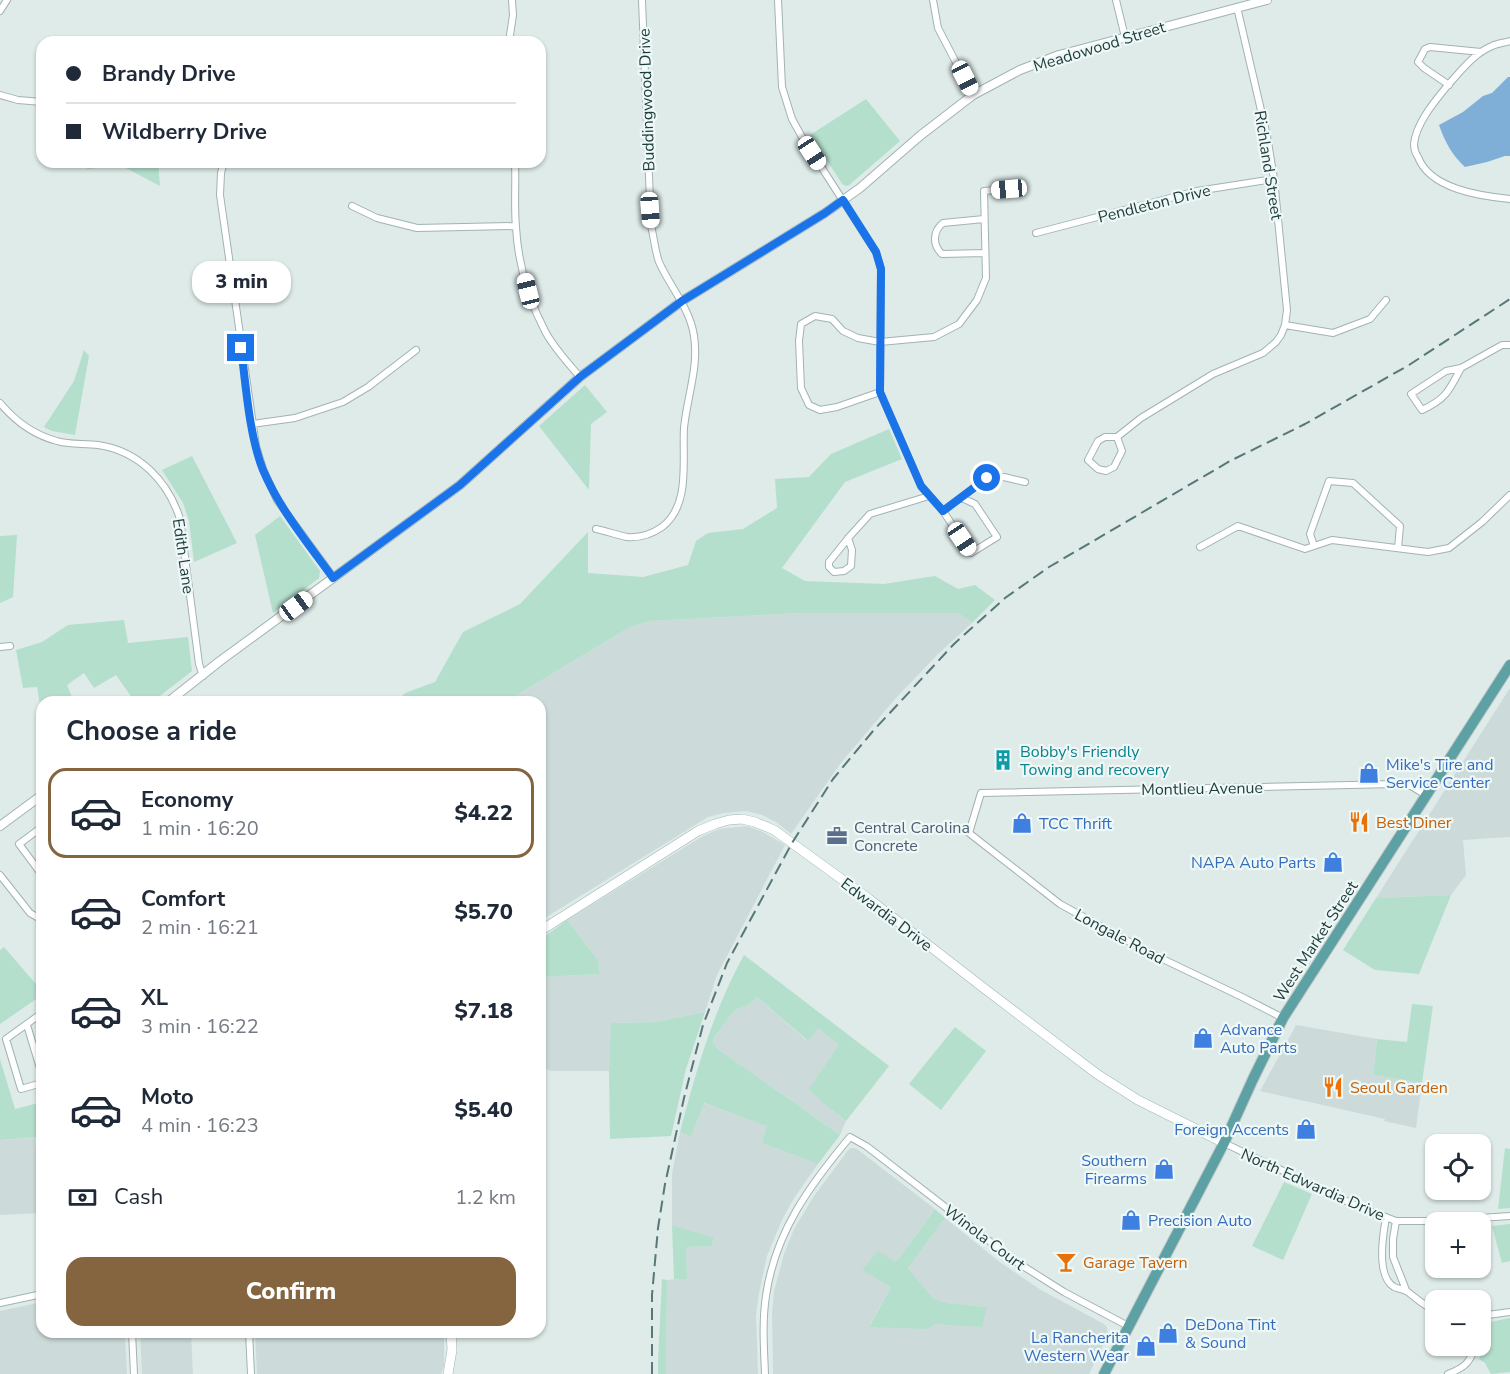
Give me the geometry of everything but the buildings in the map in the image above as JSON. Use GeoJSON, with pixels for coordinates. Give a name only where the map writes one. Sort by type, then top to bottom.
{"type":"FeatureCollection","features":[{"type":"Feature","properties":{"kind":"main road","name":"West Market Street"},"geometry":{"type":"LineString","coordinates":[[1104,1374],[1224,1143],[1283,1018],[1510,665]]}},
{"type":"Feature","properties":{"kind":"main road","name":"Edwardia Drive"},"geometry":{"type":"LineString","coordinates":[[546,927],[698,831],[729,820],[742,819],[755,822],[774,830],[869,899],[1097,1074],[1138,1100],[1224,1143]]}},
{"type":"Feature","properties":{"kind":"main road"},"geometry":{"type":"LineString","coordinates":[[448,1374],[451,1338]]}},
{"type":"Feature","properties":{"kind":"street"},"geometry":{"type":"LineString","coordinates":[[0,11],[7,0]]}},
{"type":"Feature","properties":{"kind":"street"},"geometry":{"type":"LineString","coordinates":[[510,36],[513,15],[512,0]]}},
{"type":"Feature","properties":{"kind":"street","name":"Buddingwood Drive"},"geometry":{"type":"LineString","coordinates":[[596,529],[626,537],[648,534],[668,522],[676,511],[682,490],[684,427],[695,349],[691,324],[682,301],[658,260],[651,226],[642,0]]}},
{"type":"Feature","properties":{"kind":"street"},"geometry":{"type":"LineString","coordinates":[[778,0],[782,87],[792,118],[876,252],[881,269],[880,392],[921,486],[943,511],[971,553],[997,537],[975,504],[962,498]]}},
{"type":"Feature","properties":{"kind":"street"},"geometry":{"type":"LineString","coordinates":[[933,0],[938,27],[973,95]]}},
{"type":"Feature","properties":{"kind":"street"},"geometry":{"type":"LineString","coordinates":[[1116,0],[1125,37]]}},
{"type":"Feature","properties":{"kind":"street","name":"Meadowood Street"},"geometry":{"type":"LineString","coordinates":[[176,696],[460,485],[580,377],[682,301],[825,213],[877,174],[939,120],[973,95],[1030,67],[1059,56],[1267,0]]}},
{"type":"Feature","properties":{"kind":"street","name":"Richland Street"},"geometry":{"type":"LineString","coordinates":[[1237,7],[1267,136],[1274,179],[1287,310],[1285,325]]}},
{"type":"Feature","properties":{"kind":"street"},"geometry":{"type":"LineString","coordinates":[[1510,41],[1493,45],[1472,58],[1421,122],[1414,146],[1426,172],[1437,180],[1450,187],[1492,197],[1510,198]]}},
{"type":"Feature","properties":{"kind":"street"},"geometry":{"type":"LineString","coordinates":[[1449,85],[1418,62],[1425,49],[1430,47],[1482,52]]}},
{"type":"Feature","properties":{"kind":"street"},"geometry":{"type":"LineString","coordinates":[[0,95],[36,102]]}},
{"type":"Feature","properties":{"kind":"street"},"geometry":{"type":"LineString","coordinates":[[222,168],[220,195],[256,446],[263,469],[278,500],[333,578]]}},
{"type":"Feature","properties":{"kind":"street"},"geometry":{"type":"LineString","coordinates":[[515,168],[516,226],[528,291],[547,334],[560,354],[580,377]]}},
{"type":"Feature","properties":{"kind":"street","name":"Pendleton Drive"},"geometry":{"type":"LineString","coordinates":[[1036,233],[1197,191],[1274,179]]}},
{"type":"Feature","properties":{"kind":"street"},"geometry":{"type":"LineString","coordinates":[[880,392],[837,407],[820,410],[809,405],[801,388],[799,349],[801,324],[815,316],[832,319],[843,331],[858,338],[880,342],[934,337],[959,324],[977,300],[986,278],[984,191],[1009,189]]}},
{"type":"Feature","properties":{"kind":"street"},"geometry":{"type":"LineString","coordinates":[[352,206],[377,218],[417,228],[516,226]]}},
{"type":"Feature","properties":{"kind":"street"},"geometry":{"type":"LineString","coordinates":[[984,219],[943,223],[936,230],[934,240],[942,254],[985,253]]}},
{"type":"Feature","properties":{"kind":"street"},"geometry":{"type":"LineString","coordinates":[[1117,437],[1122,451],[1114,468],[1106,471],[1098,469],[1088,460],[1098,441],[1105,437],[1117,437],[1141,418],[1212,374],[1263,353],[1276,342],[1285,325],[1333,333],[1370,319],[1386,300]]}},
{"type":"Feature","properties":{"kind":"street"},"geometry":{"type":"LineString","coordinates":[[1461,368],[1449,392],[1438,403],[1422,410],[1411,394],[1446,371],[1461,368],[1502,345],[1510,345]]}},
{"type":"Feature","properties":{"kind":"street"},"geometry":{"type":"LineString","coordinates":[[252,424],[295,418],[343,402],[368,387],[416,350]]}},
{"type":"Feature","properties":{"kind":"street","name":"Edith Lane"},"geometry":{"type":"LineString","coordinates":[[0,402],[16,420],[39,435],[57,441],[113,448],[133,457],[159,479],[172,499],[180,519],[199,664],[203,676]]}},
{"type":"Feature","properties":{"kind":"street"},"geometry":{"type":"LineString","coordinates":[[943,511],[987,478],[1004,477],[1025,482]]}},
{"type":"Feature","properties":{"kind":"street"},"geometry":{"type":"LineString","coordinates":[[1314,546],[1310,534],[1329,481],[1353,483],[1400,526],[1398,548]]}},
{"type":"Feature","properties":{"kind":"street"},"geometry":{"type":"LineString","coordinates":[[1200,547],[1238,526],[1305,549],[1332,540],[1428,552],[1449,548],[1482,522],[1510,495]]}},
{"type":"Feature","properties":{"kind":"street"},"geometry":{"type":"LineString","coordinates":[[848,538],[852,550],[851,566],[844,571],[834,572],[829,567],[829,562],[848,538],[870,514],[929,496]]}},
{"type":"Feature","properties":{"kind":"street"},"geometry":{"type":"LineString","coordinates":[[0,647],[10,646]]}},
{"type":"Feature","properties":{"kind":"street","name":"Montlieu Avenue"},"geometry":{"type":"LineString","coordinates":[[969,833],[981,793],[1396,784],[1411,786],[1426,795]]}},
{"type":"Feature","properties":{"kind":"street"},"geometry":{"type":"LineString","coordinates":[[0,826],[36,799]]}},
{"type":"Feature","properties":{"kind":"street"},"geometry":{"type":"LineString","coordinates":[[36,831],[19,844],[36,867]]}},
{"type":"Feature","properties":{"kind":"street","name":"Longale Road"},"geometry":{"type":"LineString","coordinates":[[969,833],[1060,904],[1146,951],[1283,1018]]}},
{"type":"Feature","properties":{"kind":"street"},"geometry":{"type":"LineString","coordinates":[[0,875],[30,913],[36,916]]}},
{"type":"Feature","properties":{"kind":"street"},"geometry":{"type":"LineString","coordinates":[[36,1018],[6,1039],[21,1089],[36,1085]]}},
{"type":"Feature","properties":{"kind":"street"},"geometry":{"type":"LineString","coordinates":[[27,1025],[36,1055]]}},
{"type":"Feature","properties":{"kind":"street","name":"Winola Court"},"geometry":{"type":"LineString","coordinates":[[765,1374],[763,1338],[765,1307],[774,1259],[791,1217],[808,1189],[850,1137],[866,1146],[1015,1261],[1064,1292],[1128,1326]]}},
{"type":"Feature","properties":{"kind":"street","name":"North Edwardia Drive"},"geometry":{"type":"LineString","coordinates":[[1224,1143],[1357,1206],[1396,1221],[1510,1216]]}},
{"type":"Feature","properties":{"kind":"street"},"geometry":{"type":"LineString","coordinates":[[1386,1218],[1382,1246],[1385,1273],[1393,1286],[1406,1290]]}},
{"type":"Feature","properties":{"kind":"street"},"geometry":{"type":"LineString","coordinates":[[1396,1221],[1393,1257],[1406,1290],[1425,1306]]}},
{"type":"Feature","properties":{"kind":"street"},"geometry":{"type":"LineString","coordinates":[[0,1303],[36,1295]]}},
{"type":"Feature","properties":{"kind":"street"},"geometry":{"type":"LineString","coordinates":[[1491,1315],[1510,1312]]}},
{"type":"Feature","properties":{"kind":"street"},"geometry":{"type":"LineString","coordinates":[[132,1338],[134,1374]]}},
{"type":"Feature","properties":{"kind":"street"},"geometry":{"type":"LineString","coordinates":[[249,1338],[250,1374]]}},
{"type":"Feature","properties":{"kind":"street"},"geometry":{"type":"LineString","coordinates":[[1448,1374],[1460,1369],[1472,1356]]}},
{"type":"Feature","properties":{"kind":"shaded area"},"geometry":{"type":"Polygon","coordinates":[[[800,613],[958,613],[972,623],[937,655],[895,699],[840,764],[791,834],[776,822],[746,811],[708,817],[546,917],[546,696],[515,696],[630,627],[650,621],[800,613]]]}},
{"type":"Feature","properties":{"kind":"shaded area"},"geometry":{"type":"Polygon","coordinates":[[[1510,688],[1510,837],[1463,840],[1466,875],[1451,895],[1376,898],[1510,688]]]}},
{"type":"Feature","properties":{"kind":"shaded area"},"geometry":{"type":"Polygon","coordinates":[[[747,826],[785,845],[717,975],[705,1012],[655,1022],[612,1023],[609,1071],[551,1071],[546,1069],[546,977],[600,974],[598,960],[567,920],[703,836],[719,829],[747,826]]]}},
{"type":"Feature","properties":{"kind":"shaded area"},"geometry":{"type":"Polygon","coordinates":[[[757,997],[807,1041],[818,1028],[839,1045],[824,1104],[846,1121],[840,1135],[718,1049],[713,1043],[714,1037],[735,1010],[747,1006],[757,997]]]}},
{"type":"Feature","properties":{"kind":"shaded area"},"geometry":{"type":"Polygon","coordinates":[[[1296,1025],[1377,1039],[1373,1075],[1422,1083],[1416,1128],[1260,1091],[1296,1025]]]}},
{"type":"Feature","properties":{"kind":"shaded area"},"geometry":{"type":"Polygon","coordinates":[[[703,1103],[768,1126],[762,1143],[818,1164],[794,1198],[767,1256],[756,1315],[758,1374],[666,1374],[667,1280],[687,1278],[685,1247],[712,1246],[714,1239],[672,1225],[672,1174],[680,1132],[691,1135],[703,1103]]]}},
{"type":"Feature","properties":{"kind":"shaded area"},"geometry":{"type":"Polygon","coordinates":[[[35,1138],[36,1213],[0,1215],[0,1140],[35,1138]]]}},
{"type":"Feature","properties":{"kind":"shaded area"},"geometry":{"type":"Polygon","coordinates":[[[853,1148],[935,1209],[898,1260],[862,1269],[891,1287],[869,1326],[935,1324],[987,1307],[948,1303],[934,1299],[908,1268],[945,1218],[1001,1263],[1041,1290],[1107,1327],[1108,1335],[1089,1374],[773,1374],[774,1291],[784,1254],[794,1229],[814,1196],[849,1149],[853,1148]]]}},
{"type":"Feature","properties":{"kind":"shaded area"},"geometry":{"type":"Polygon","coordinates":[[[36,1303],[36,1338],[125,1338],[127,1374],[0,1374],[0,1311],[36,1303]]]}},
{"type":"Feature","properties":{"kind":"shaded area"},"geometry":{"type":"Polygon","coordinates":[[[140,1338],[191,1338],[193,1374],[142,1374],[140,1338]]]}},
{"type":"Feature","properties":{"kind":"shaded area"},"geometry":{"type":"Polygon","coordinates":[[[255,1338],[444,1338],[444,1366],[441,1374],[257,1374],[255,1338]]]}},
{"type":"Feature","properties":{"kind":"green space"},"geometry":{"type":"Polygon","coordinates":[[[866,99],[900,141],[848,186],[843,185],[810,135],[866,99]]]}},
{"type":"Feature","properties":{"kind":"green space"},"geometry":{"type":"Polygon","coordinates":[[[126,168],[158,168],[160,186],[126,168]]]}},
{"type":"Feature","properties":{"kind":"green space"},"geometry":{"type":"Polygon","coordinates":[[[84,350],[89,356],[75,435],[52,431],[44,427],[74,381],[84,350]]]}},
{"type":"Feature","properties":{"kind":"green space"},"geometry":{"type":"Polygon","coordinates":[[[585,385],[607,412],[591,424],[589,490],[539,426],[585,385]]]}},
{"type":"Feature","properties":{"kind":"green space"},"geometry":{"type":"Polygon","coordinates":[[[889,429],[902,459],[845,482],[782,568],[805,581],[884,584],[935,576],[958,589],[975,585],[995,600],[972,623],[958,613],[800,613],[650,621],[630,627],[515,696],[402,696],[435,682],[463,632],[520,604],[588,532],[588,573],[643,577],[688,565],[696,541],[708,533],[743,529],[777,508],[775,479],[809,477],[831,454],[889,429]]]}},
{"type":"Feature","properties":{"kind":"green space"},"geometry":{"type":"Polygon","coordinates":[[[192,456],[237,543],[194,562],[189,521],[183,503],[162,470],[192,456]]]}},
{"type":"Feature","properties":{"kind":"green space"},"geometry":{"type":"Polygon","coordinates":[[[280,516],[320,571],[319,578],[273,613],[255,535],[280,516]]]}},
{"type":"Feature","properties":{"kind":"green space"},"geometry":{"type":"Polygon","coordinates":[[[17,535],[13,597],[0,603],[0,536],[17,535]]]}},
{"type":"Feature","properties":{"kind":"green space"},"geometry":{"type":"Polygon","coordinates":[[[124,620],[128,643],[188,637],[192,671],[160,696],[131,696],[116,675],[94,688],[84,673],[67,685],[72,696],[38,696],[37,687],[23,688],[16,650],[42,642],[68,625],[124,620]]]}},
{"type":"Feature","properties":{"kind":"green space"},"geometry":{"type":"Polygon","coordinates":[[[1451,895],[1419,974],[1375,970],[1343,950],[1376,898],[1451,895]]]}},
{"type":"Feature","properties":{"kind":"green space"},"geometry":{"type":"Polygon","coordinates":[[[567,920],[598,960],[600,974],[546,977],[546,936],[567,920]]]}},
{"type":"Feature","properties":{"kind":"green space"},"geometry":{"type":"Polygon","coordinates":[[[4,947],[36,984],[36,999],[0,1024],[0,950],[4,947]]]}},
{"type":"Feature","properties":{"kind":"green space"},"geometry":{"type":"Polygon","coordinates":[[[744,955],[889,1066],[846,1121],[809,1089],[839,1045],[818,1028],[808,1041],[757,997],[747,1006],[735,1010],[714,1037],[713,1043],[718,1049],[840,1135],[818,1164],[762,1143],[767,1126],[704,1103],[691,1136],[680,1132],[714,1020],[744,955]]]}},
{"type":"Feature","properties":{"kind":"green space"},"geometry":{"type":"Polygon","coordinates":[[[1412,1004],[1433,1006],[1422,1083],[1373,1075],[1377,1039],[1407,1042],[1412,1004]]]}},
{"type":"Feature","properties":{"kind":"green space"},"geometry":{"type":"Polygon","coordinates":[[[705,1012],[686,1069],[671,1136],[610,1139],[611,1023],[655,1022],[705,1012]]]}},
{"type":"Feature","properties":{"kind":"green space"},"geometry":{"type":"Polygon","coordinates":[[[955,1027],[986,1051],[941,1110],[909,1084],[955,1027]]]}},
{"type":"Feature","properties":{"kind":"green space"},"geometry":{"type":"Polygon","coordinates":[[[0,1059],[15,1109],[36,1104],[36,1137],[0,1140],[0,1059]]]}},
{"type":"Feature","properties":{"kind":"green space"},"geometry":{"type":"Polygon","coordinates":[[[1505,1148],[1510,1149],[1510,1208],[1498,1209],[1505,1148]]]}},
{"type":"Feature","properties":{"kind":"green space"},"geometry":{"type":"Polygon","coordinates":[[[1284,1182],[1312,1194],[1283,1260],[1252,1246],[1284,1182]]]}},
{"type":"Feature","properties":{"kind":"green space"},"geometry":{"type":"Polygon","coordinates":[[[935,1209],[945,1218],[908,1268],[934,1299],[948,1303],[987,1307],[982,1327],[935,1324],[927,1329],[869,1327],[891,1287],[862,1270],[878,1251],[894,1261],[898,1260],[935,1209]]]}},
{"type":"Feature","properties":{"kind":"green space"},"geometry":{"type":"Polygon","coordinates":[[[1510,1224],[1510,1261],[1502,1263],[1492,1226],[1510,1224]]]}},
{"type":"Feature","properties":{"kind":"green space"},"geometry":{"type":"Polygon","coordinates":[[[672,1225],[714,1238],[712,1246],[686,1247],[687,1279],[674,1279],[672,1225]]]}},
{"type":"Feature","properties":{"kind":"green space"},"geometry":{"type":"Polygon","coordinates":[[[662,1279],[667,1280],[666,1374],[658,1374],[658,1360],[662,1279]]]}},
{"type":"Feature","properties":{"kind":"green space"},"geometry":{"type":"Polygon","coordinates":[[[1510,1318],[1510,1372],[1491,1374],[1485,1363],[1479,1359],[1480,1356],[1491,1356],[1491,1322],[1510,1318]]]}},
{"type":"Feature","properties":{"kind":"water"},"geometry":{"type":"Polygon","coordinates":[[[1510,77],[1510,156],[1465,167],[1449,148],[1439,125],[1463,112],[1483,96],[1492,93],[1510,77]]]}},
{"type":"Feature","properties":{"kind":"railway"},"geometry":{"type":"LineString","coordinates":[[652,1374],[652,1295],[658,1228],[684,1098],[703,1025],[727,963],[792,843],[833,779],[873,731],[954,644],[1005,598],[1049,567],[1230,461],[1305,424],[1409,365],[1510,299]]}},
{"type":"Feature","properties":{"kind":"place","name":"Bobby's Friendly Towing and recovery"},"geometry":{"type":"Point","coordinates":[1003,760]}},
{"type":"Feature","properties":{"kind":"place","name":"Mike's Tire and Service Center"},"geometry":{"type":"Point","coordinates":[1369,773]}},
{"type":"Feature","properties":{"kind":"place","name":"Best Diner"},"geometry":{"type":"Point","coordinates":[1359,822]}},
{"type":"Feature","properties":{"kind":"place","name":"TCC Thrift"},"geometry":{"type":"Point","coordinates":[1022,823]}},
{"type":"Feature","properties":{"kind":"place","name":"Central Carolina Concrete"},"geometry":{"type":"Point","coordinates":[837,836]}},
{"type":"Feature","properties":{"kind":"place","name":"NAPA Auto Parts"},"geometry":{"type":"Point","coordinates":[1333,862]}},
{"type":"Feature","properties":{"kind":"place","name":"Advance Auto Parts"},"geometry":{"type":"Point","coordinates":[1203,1038]}},
{"type":"Feature","properties":{"kind":"place","name":"Seoul Garden"},"geometry":{"type":"Point","coordinates":[1333,1087]}},
{"type":"Feature","properties":{"kind":"place","name":"Foreign Accents"},"geometry":{"type":"Point","coordinates":[1306,1129]}},
{"type":"Feature","properties":{"kind":"place","name":"Southern Firearms"},"geometry":{"type":"Point","coordinates":[1164,1169]}},
{"type":"Feature","properties":{"kind":"place","name":"Precision Auto"},"geometry":{"type":"Point","coordinates":[1131,1220]}},
{"type":"Feature","properties":{"kind":"place","name":"Garage Tavern"},"geometry":{"type":"Point","coordinates":[1066,1262]}},
{"type":"Feature","properties":{"kind":"place","name":"DeDona Tint & Sound"},"geometry":{"type":"Point","coordinates":[1168,1333]}},
{"type":"Feature","properties":{"kind":"place","name":"La Rancherita Western Wear"},"geometry":{"type":"Point","coordinates":[1146,1346]}},
{"type":"Feature","properties":{"kind":"route"},"geometry":{"type":"LineString","coordinates":[[241,348],[256,446],[263,469],[278,500],[333,578],[460,485],[580,377],[682,301],[843,200],[876,252],[881,269],[880,392],[921,486],[943,511],[987,478]]}}]}
